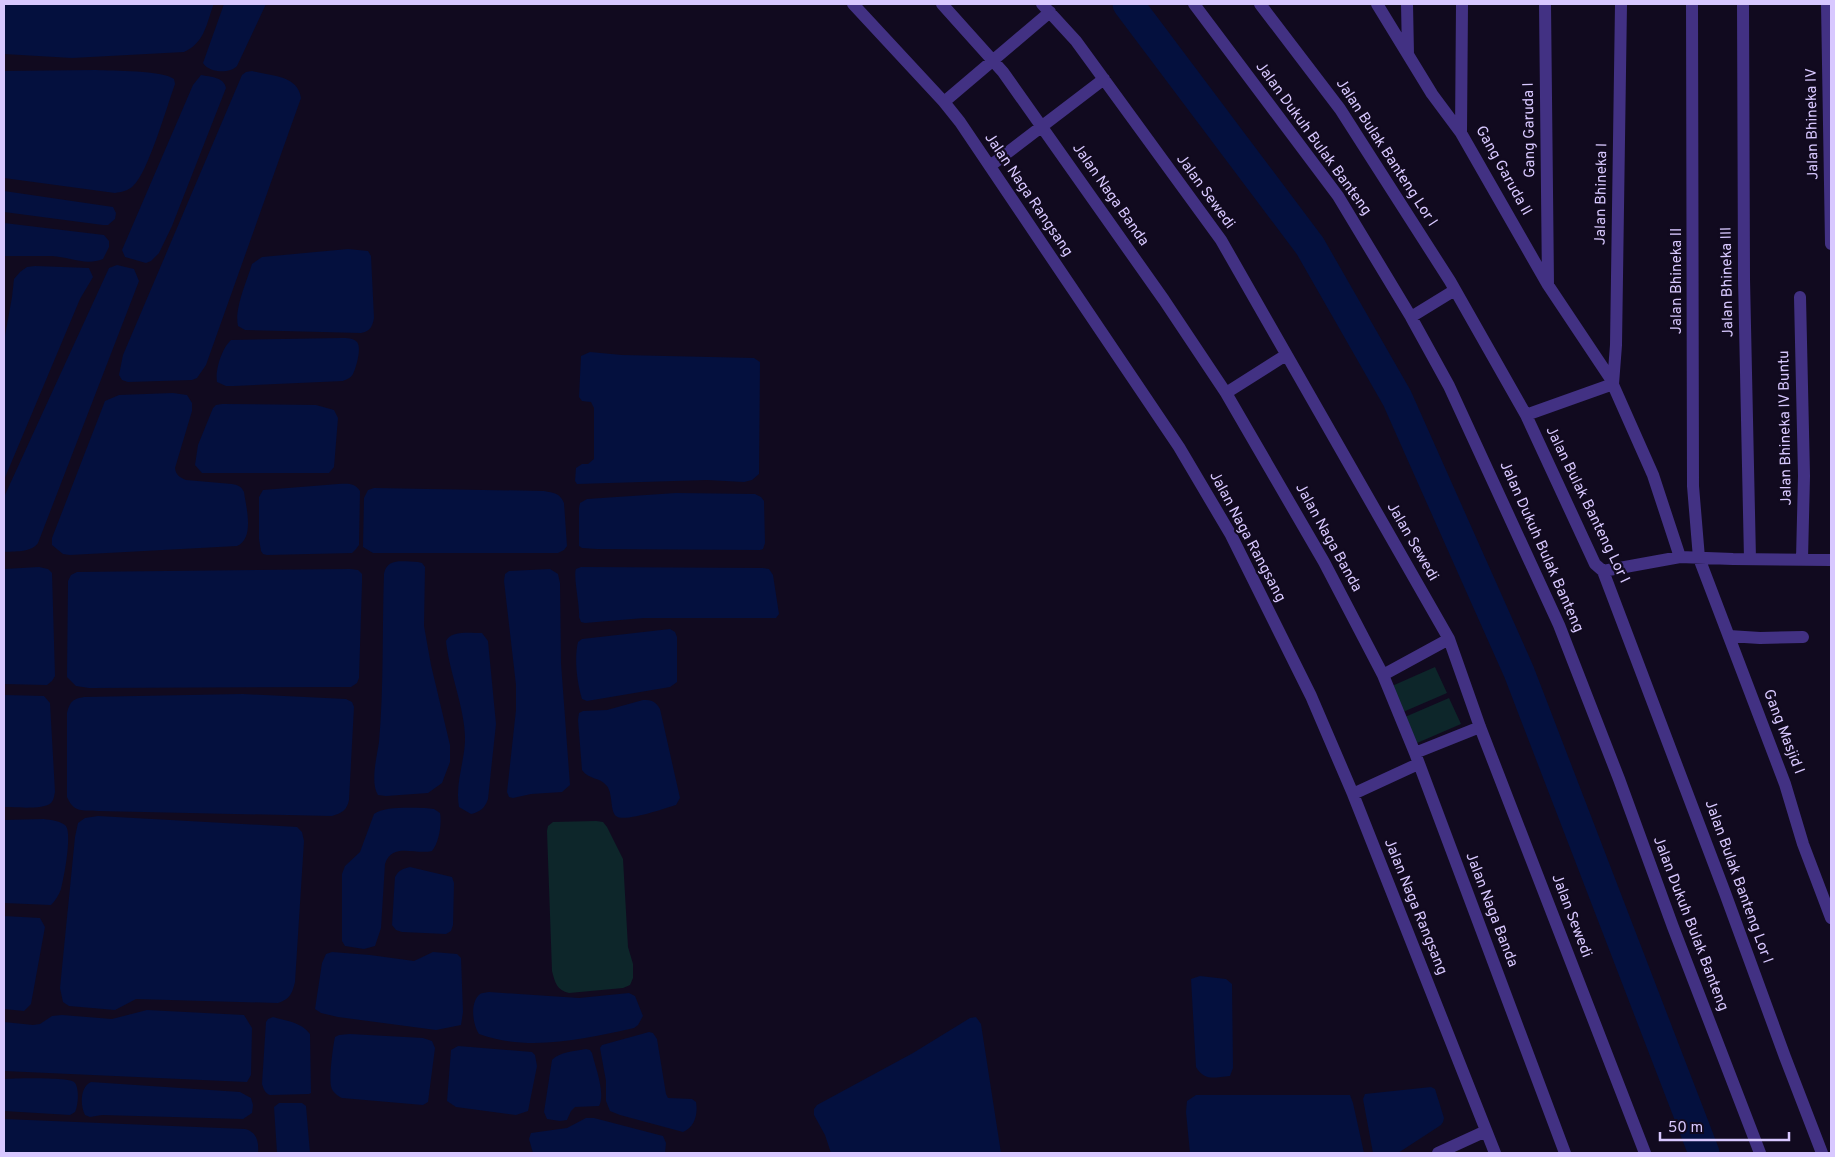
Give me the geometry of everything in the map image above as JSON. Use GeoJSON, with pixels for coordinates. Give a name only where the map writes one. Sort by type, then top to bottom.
{"type":"FeatureCollection","features":[{"type":"Feature","properties":{"kind":"street","name":"Jalan Naga Rangsang"},"geometry":{"type":"LineString","coordinates":[[853,4],[944,102],[990,166],[1179,447],[1231,535],[1311,696],[1353,794],[1495,1153]]}},
{"type":"Feature","properties":{"kind":"street","name":"Jalan Naga Banda"},"geometry":{"type":"LineString","coordinates":[[942,4],[993,60],[1158,292],[1226,393],[1324,562],[1383,675],[1417,759],[1565,1153]]}},
{"type":"Feature","properties":{"kind":"street","name":"Jalan Dukuh Bulak Banteng"},"geometry":{"type":"LineString","coordinates":[[1194,4],[1338,196],[1412,317],[1449,386],[1559,625],[1760,1153]]}},
{"type":"Feature","properties":{"kind":"street","name":"Jalan Bulak Banteng Lor I"},"geometry":{"type":"LineString","coordinates":[[1260,4],[1340,109],[1455,290],[1526,416],[1595,564],[1603,571],[1725,893],[1784,1057],[1822,1153]]}},
{"type":"Feature","properties":{"kind":"street"},"geometry":{"type":"LineString","coordinates":[[1377,4],[1432,94],[1461,132]]}},
{"type":"Feature","properties":{"kind":"street"},"geometry":{"type":"LineString","coordinates":[[1407,4],[1408,54]]}},
{"type":"Feature","properties":{"kind":"street","name":"Gang Garuda II"},"geometry":{"type":"LineString","coordinates":[[1462,4],[1461,132],[1548,286]]}},
{"type":"Feature","properties":{"kind":"street","name":"Gang Garuda I"},"geometry":{"type":"LineString","coordinates":[[1545,4],[1548,286]]}},
{"type":"Feature","properties":{"kind":"street","name":"Jalan Bhineka I"},"geometry":{"type":"LineString","coordinates":[[1613,384],[1616,345],[1621,4]]}},
{"type":"Feature","properties":{"kind":"street","name":"Jalan Bhineka II"},"geometry":{"type":"LineString","coordinates":[[1692,4],[1693,486],[1700,558]]}},
{"type":"Feature","properties":{"kind":"street","name":"Jalan Bhineka III"},"geometry":{"type":"LineString","coordinates":[[1743,4],[1744,279],[1750,559]]}},
{"type":"Feature","properties":{"kind":"street","name":"Jalan Bhineka IV"},"geometry":{"type":"LineString","coordinates":[[1827,4],[1831,244]]}},
{"type":"Feature","properties":{"kind":"street"},"geometry":{"type":"LineString","coordinates":[[944,102],[993,60],[1046,8]]}},
{"type":"Feature","properties":{"kind":"street","name":"Jalan Sewedi"},"geometry":{"type":"LineString","coordinates":[[1046,8],[1076,41],[1221,240],[1449,639],[1480,727],[1646,1153]]}},
{"type":"Feature","properties":{"kind":"street"},"geometry":{"type":"LineString","coordinates":[[990,166],[1104,79]]}},
{"type":"Feature","properties":{"kind":"street","name":"Jalan Bhineka I"},"geometry":{"type":"LineString","coordinates":[[1548,286],[1613,384],[1654,476],[1680,557]]}},
{"type":"Feature","properties":{"kind":"street"},"geometry":{"type":"LineString","coordinates":[[1412,317],[1455,290]]}},
{"type":"Feature","properties":{"kind":"street","name":"Jalan Bhineka IV Buntu"},"geometry":{"type":"LineString","coordinates":[[1800,297],[1804,476],[1802,559]]}},
{"type":"Feature","properties":{"kind":"street"},"geometry":{"type":"LineString","coordinates":[[1226,393],[1286,355]]}},
{"type":"Feature","properties":{"kind":"street"},"geometry":{"type":"LineString","coordinates":[[1526,416],[1613,384]]}},
{"type":"Feature","properties":{"kind":"street"},"geometry":{"type":"LineString","coordinates":[[1603,571],[1680,557],[1831,560]]}},
{"type":"Feature","properties":{"kind":"street","name":"Gang Masjid I"},"geometry":{"type":"LineString","coordinates":[[1700,558],[1785,784],[1803,844],[1831,918]]}},
{"type":"Feature","properties":{"kind":"street"},"geometry":{"type":"LineString","coordinates":[[1729,636],[1760,638],[1803,636]]}},
{"type":"Feature","properties":{"kind":"street"},"geometry":{"type":"LineString","coordinates":[[1383,675],[1449,639]]}},
{"type":"Feature","properties":{"kind":"street"},"geometry":{"type":"LineString","coordinates":[[1353,794],[1480,727]]}},
{"type":"Feature","properties":{"kind":"street"},"geometry":{"type":"LineString","coordinates":[[1438,1153],[1486,1131]]}},
{"type":"Feature","properties":{"kind":"green space"},"geometry":{"type":"Polygon","coordinates":[[[1435,667],[1447,693],[1403,712],[1392,686],[1435,667]]]}},
{"type":"Feature","properties":{"kind":"green space"},"geometry":{"type":"Polygon","coordinates":[[[1449,698],[1461,724],[1417,743],[1405,717],[1449,698]]]}},
{"type":"Feature","properties":{"kind":"green space"},"geometry":{"type":"Polygon","coordinates":[[[553,822],[603,822],[607,827],[623,859],[628,947],[633,964],[633,978],[630,985],[623,988],[569,993],[557,985],[552,971],[547,831],[548,826],[553,822]]]}},
{"type":"Feature","properties":{"kind":"shaded area"},"geometry":{"type":"Polygon","coordinates":[[[213,4],[213,6],[200,39],[184,52],[72,58],[4,54],[4,5],[213,4]]]}},
{"type":"Feature","properties":{"kind":"shaded area"},"geometry":{"type":"Polygon","coordinates":[[[224,4],[266,4],[237,66],[234,69],[220,71],[210,69],[203,63],[224,4]]]}},
{"type":"Feature","properties":{"kind":"shaded area"},"geometry":{"type":"Polygon","coordinates":[[[96,70],[149,72],[174,79],[175,84],[162,123],[151,154],[139,179],[127,190],[115,193],[4,178],[4,71],[96,70]]]}},
{"type":"Feature","properties":{"kind":"shaded area"},"geometry":{"type":"Polygon","coordinates":[[[252,71],[289,81],[299,90],[301,98],[206,365],[197,378],[192,380],[128,382],[122,380],[119,375],[123,355],[242,75],[252,71]]]}},
{"type":"Feature","properties":{"kind":"shaded area"},"geometry":{"type":"Polygon","coordinates":[[[201,75],[220,80],[225,84],[226,88],[172,226],[159,253],[151,261],[146,263],[125,257],[122,250],[193,85],[201,75]]]}},
{"type":"Feature","properties":{"kind":"shaded area"},"geometry":{"type":"Polygon","coordinates":[[[4,191],[113,207],[116,213],[115,219],[108,225],[103,225],[4,212],[4,191]]]}},
{"type":"Feature","properties":{"kind":"shaded area"},"geometry":{"type":"Polygon","coordinates":[[[4,223],[104,235],[109,241],[109,247],[103,259],[90,262],[52,256],[4,256],[4,223]]]}},
{"type":"Feature","properties":{"kind":"shaded area"},"geometry":{"type":"Polygon","coordinates":[[[348,249],[368,251],[371,256],[374,318],[369,330],[361,333],[245,330],[238,326],[239,303],[252,264],[262,257],[348,249]]]}},
{"type":"Feature","properties":{"kind":"shaded area"},"geometry":{"type":"Polygon","coordinates":[[[117,265],[134,269],[139,281],[38,543],[27,550],[4,552],[4,497],[109,268],[117,265]]]}},
{"type":"Feature","properties":{"kind":"shaded area"},"geometry":{"type":"Polygon","coordinates":[[[27,267],[89,268],[93,277],[80,299],[4,480],[4,341],[14,279],[27,267]]]}},
{"type":"Feature","properties":{"kind":"shaded area"},"geometry":{"type":"Polygon","coordinates":[[[350,338],[356,341],[359,349],[353,374],[343,381],[234,386],[226,386],[217,382],[220,359],[231,340],[350,338]]]}},
{"type":"Feature","properties":{"kind":"shaded area"},"geometry":{"type":"Polygon","coordinates":[[[590,352],[622,355],[754,358],[760,362],[759,474],[752,480],[744,482],[707,480],[577,484],[575,481],[576,468],[582,464],[588,464],[594,459],[594,408],[591,402],[582,401],[579,397],[581,356],[590,352]]]}},
{"type":"Feature","properties":{"kind":"shaded area"},"geometry":{"type":"Polygon","coordinates":[[[173,393],[187,395],[192,403],[192,411],[175,468],[176,472],[186,480],[232,484],[242,488],[248,522],[248,529],[243,542],[237,546],[63,554],[52,545],[52,538],[105,401],[119,395],[173,393]]]}},
{"type":"Feature","properties":{"kind":"shaded area"},"geometry":{"type":"Polygon","coordinates":[[[216,405],[316,405],[334,410],[338,418],[334,467],[329,473],[202,473],[195,465],[198,445],[213,408],[216,405]]]}},
{"type":"Feature","properties":{"kind":"shaded area"},"geometry":{"type":"Polygon","coordinates":[[[338,484],[353,485],[360,491],[359,545],[352,553],[263,554],[259,539],[259,497],[263,490],[338,484]]]}},
{"type":"Feature","properties":{"kind":"shaded area"},"geometry":{"type":"Polygon","coordinates":[[[374,488],[544,491],[554,493],[561,497],[564,503],[567,546],[558,553],[373,553],[363,547],[364,498],[368,490],[374,488]]]}},
{"type":"Feature","properties":{"kind":"shaded area"},"geometry":{"type":"Polygon","coordinates":[[[676,493],[755,494],[761,497],[764,501],[765,543],[763,549],[597,549],[579,546],[579,508],[580,503],[587,499],[676,493]]]}},
{"type":"Feature","properties":{"kind":"shaded area"},"geometry":{"type":"Polygon","coordinates":[[[402,561],[422,563],[425,567],[424,626],[450,745],[450,762],[442,783],[428,793],[378,795],[374,784],[374,777],[382,700],[384,574],[392,563],[402,561]]]}},
{"type":"Feature","properties":{"kind":"shaded area"},"geometry":{"type":"Polygon","coordinates":[[[39,567],[48,569],[52,573],[55,676],[47,685],[4,684],[4,569],[39,567]]]}},
{"type":"Feature","properties":{"kind":"shaded area"},"geometry":{"type":"Polygon","coordinates":[[[581,567],[769,569],[773,575],[779,614],[776,618],[644,618],[585,623],[581,622],[579,617],[575,578],[576,569],[581,567]]]}},
{"type":"Feature","properties":{"kind":"shaded area"},"geometry":{"type":"Polygon","coordinates":[[[550,569],[558,574],[560,583],[561,663],[570,785],[562,792],[531,794],[513,798],[509,797],[507,792],[516,710],[516,685],[504,581],[505,574],[509,571],[550,569]]]}},
{"type":"Feature","properties":{"kind":"shaded area"},"geometry":{"type":"Polygon","coordinates":[[[358,570],[362,574],[359,678],[357,683],[351,687],[89,688],[76,686],[67,677],[68,581],[71,575],[77,572],[358,570]]]}},
{"type":"Feature","properties":{"kind":"shaded area"},"geometry":{"type":"Polygon","coordinates":[[[670,629],[675,632],[677,637],[677,682],[670,687],[587,701],[582,699],[577,671],[576,656],[578,642],[582,639],[670,629]]]}},
{"type":"Feature","properties":{"kind":"shaded area"},"geometry":{"type":"Polygon","coordinates":[[[482,633],[488,641],[496,724],[488,799],[482,809],[471,814],[459,807],[458,790],[465,729],[446,641],[452,635],[482,633]]]}},
{"type":"Feature","properties":{"kind":"shaded area"},"geometry":{"type":"Polygon","coordinates":[[[243,694],[346,699],[352,702],[354,707],[349,800],[344,811],[332,816],[98,811],[79,810],[70,802],[67,797],[67,713],[74,700],[84,697],[243,694]]]}},
{"type":"Feature","properties":{"kind":"shaded area"},"geometry":{"type":"Polygon","coordinates":[[[4,695],[44,696],[50,703],[55,792],[53,801],[42,807],[4,807],[4,695]]]}},
{"type":"Feature","properties":{"kind":"shaded area"},"geometry":{"type":"Polygon","coordinates":[[[643,700],[653,701],[660,709],[680,798],[676,805],[645,814],[620,818],[614,814],[607,786],[582,770],[579,713],[583,711],[607,710],[643,700]]]}},
{"type":"Feature","properties":{"kind":"shaded area"},"geometry":{"type":"Polygon","coordinates":[[[391,809],[434,809],[440,813],[441,822],[434,848],[432,851],[425,852],[398,851],[388,857],[385,864],[381,928],[375,946],[364,949],[345,946],[342,941],[342,874],[345,866],[360,852],[374,814],[391,809]]]}},
{"type":"Feature","properties":{"kind":"shaded area"},"geometry":{"type":"Polygon","coordinates":[[[98,816],[297,827],[302,832],[304,841],[295,982],[288,998],[278,1003],[136,999],[115,1010],[69,1006],[63,1002],[60,988],[75,837],[78,823],[85,818],[98,816]]]}},
{"type":"Feature","properties":{"kind":"shaded area"},"geometry":{"type":"Polygon","coordinates":[[[44,819],[61,823],[66,826],[68,831],[67,857],[61,889],[51,905],[4,903],[4,820],[44,819]]]}},
{"type":"Feature","properties":{"kind":"shaded area"},"geometry":{"type":"Polygon","coordinates":[[[410,867],[452,877],[454,883],[453,925],[451,931],[446,934],[402,932],[396,930],[392,925],[395,877],[401,870],[410,867]]]}},
{"type":"Feature","properties":{"kind":"shaded area"},"geometry":{"type":"Polygon","coordinates":[[[4,916],[40,918],[45,927],[31,1004],[24,1011],[4,1009],[4,916]]]}},
{"type":"Feature","properties":{"kind":"shaded area"},"geometry":{"type":"Polygon","coordinates":[[[332,952],[414,961],[433,952],[457,954],[461,958],[463,1012],[461,1025],[436,1030],[321,1013],[315,1009],[322,963],[326,954],[332,952]]]}},
{"type":"Feature","properties":{"kind":"shaded area"},"geometry":{"type":"Polygon","coordinates":[[[1200,976],[1226,979],[1232,984],[1233,1068],[1230,1076],[1207,1077],[1199,1072],[1196,1067],[1191,979],[1200,976]]]}},
{"type":"Feature","properties":{"kind":"shaded area"},"geometry":{"type":"Polygon","coordinates":[[[489,992],[579,998],[629,993],[635,996],[643,1016],[634,1028],[596,1036],[556,1042],[517,1042],[479,1034],[474,1020],[474,1004],[480,994],[489,992]]]}},
{"type":"Feature","properties":{"kind":"shaded area"},"geometry":{"type":"Polygon","coordinates":[[[147,1010],[244,1015],[252,1028],[251,1075],[247,1082],[4,1071],[4,1022],[33,1025],[40,1024],[52,1016],[62,1015],[112,1019],[147,1010]]]}},
{"type":"Feature","properties":{"kind":"shaded area"},"geometry":{"type":"Polygon","coordinates":[[[273,1017],[298,1024],[310,1034],[311,1093],[309,1094],[270,1095],[264,1090],[262,1084],[266,1022],[273,1017]]]}},
{"type":"Feature","properties":{"kind":"shaded area"},"geometry":{"type":"Polygon","coordinates":[[[976,1017],[981,1024],[1001,1153],[831,1153],[825,1135],[814,1115],[814,1109],[817,1105],[913,1053],[970,1018],[976,1017]]]}},
{"type":"Feature","properties":{"kind":"shaded area"},"geometry":{"type":"Polygon","coordinates":[[[649,1032],[653,1033],[657,1039],[668,1098],[692,1099],[696,1102],[695,1120],[683,1132],[610,1111],[606,1101],[606,1081],[600,1048],[602,1045],[649,1032]]]}},
{"type":"Feature","properties":{"kind":"shaded area"},"geometry":{"type":"Polygon","coordinates":[[[350,1034],[423,1038],[432,1041],[435,1048],[428,1102],[423,1105],[342,1098],[335,1094],[331,1082],[335,1037],[350,1034]]]}},
{"type":"Feature","properties":{"kind":"shaded area"},"geometry":{"type":"Polygon","coordinates":[[[458,1046],[532,1052],[535,1055],[537,1066],[528,1111],[516,1115],[456,1107],[447,1101],[451,1050],[458,1046]]]}},
{"type":"Feature","properties":{"kind":"shaded area"},"geometry":{"type":"Polygon","coordinates":[[[586,1049],[592,1053],[599,1080],[601,1101],[599,1106],[575,1107],[567,1120],[547,1119],[544,1112],[552,1060],[555,1057],[572,1051],[586,1049]]]}},
{"type":"Feature","properties":{"kind":"shaded area"},"geometry":{"type":"Polygon","coordinates":[[[4,1079],[70,1080],[76,1084],[78,1092],[75,1112],[70,1115],[4,1111],[4,1079]]]}},
{"type":"Feature","properties":{"kind":"shaded area"},"geometry":{"type":"Polygon","coordinates":[[[91,1082],[240,1092],[251,1098],[253,1105],[252,1113],[243,1119],[102,1115],[90,1117],[85,1115],[82,1097],[87,1084],[91,1082]]]}},
{"type":"Feature","properties":{"kind":"shaded area"},"geometry":{"type":"Polygon","coordinates":[[[1431,1087],[1435,1089],[1444,1118],[1441,1125],[1398,1153],[1373,1153],[1363,1099],[1365,1094],[1431,1087]]]}},
{"type":"Feature","properties":{"kind":"shaded area"},"geometry":{"type":"Polygon","coordinates":[[[1196,1095],[1350,1095],[1364,1153],[1190,1153],[1186,1112],[1187,1101],[1196,1095]]]}},
{"type":"Feature","properties":{"kind":"shaded area"},"geometry":{"type":"Polygon","coordinates":[[[279,1103],[302,1103],[306,1106],[310,1153],[277,1153],[274,1107],[279,1103]]]}},
{"type":"Feature","properties":{"kind":"shaded area"},"geometry":{"type":"Polygon","coordinates":[[[586,1118],[594,1118],[663,1136],[666,1143],[665,1153],[533,1153],[529,1139],[531,1133],[567,1128],[586,1118]]]}},
{"type":"Feature","properties":{"kind":"shaded area"},"geometry":{"type":"Polygon","coordinates":[[[4,1119],[245,1129],[255,1135],[258,1153],[4,1153],[4,1119]]]}},
{"type":"Feature","properties":{"kind":"waterway"},"geometry":{"type":"LineString","coordinates":[[1128,4],[1310,246],[1397,398],[1519,672],[1704,1153]]}}]}
